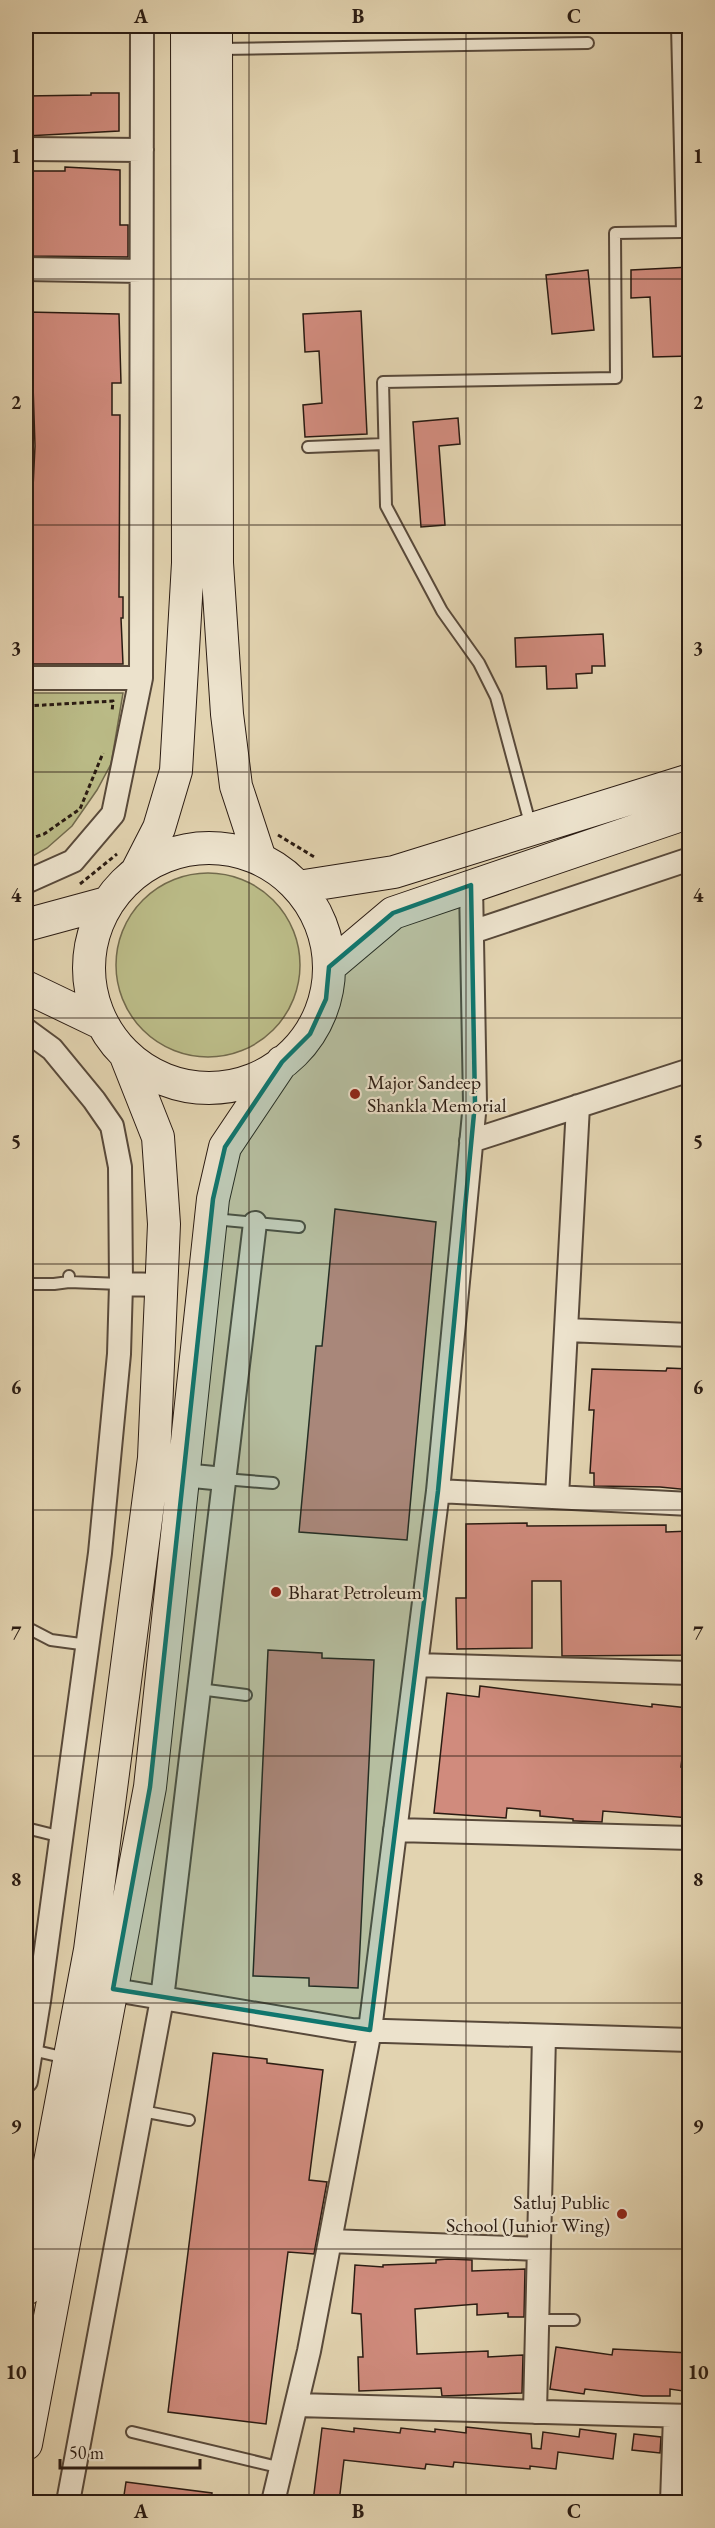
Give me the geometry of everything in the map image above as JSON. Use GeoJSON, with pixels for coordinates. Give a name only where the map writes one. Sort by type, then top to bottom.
{"type":"FeatureCollection","features":[{"type":"Feature","properties":{"kind":"street"},"geometry":{"type":"LineString","coordinates":[[26,882],[73,861],[113,814],[141,678],[142,26]]}},
{"type":"Feature","properties":{"kind":"street"},"geometry":{"type":"LineString","coordinates":[[137,871],[158,859],[197,849],[216,848],[260,859],[298,887],[321,922],[327,943],[329,968],[326,999],[310,1034],[291,1056],[257,1079],[214,1089],[169,1082],[126,1056],[112,1041],[101,1023],[92,1000],[88,972],[91,941],[107,903],[137,871],[159,828],[176,771],[187,586],[187,26]]}},
{"type":"Feature","properties":{"kind":"street"},"geometry":{"type":"LineString","coordinates":[[216,38],[217,563],[227,714],[236,786],[260,859]]}},
{"type":"Feature","properties":{"kind":"street"},"geometry":{"type":"LineString","coordinates":[[26,149],[142,150]]}},
{"type":"Feature","properties":{"kind":"street"},"geometry":{"type":"LineString","coordinates":[[26,269],[141,271]]}},
{"type":"Feature","properties":{"kind":"street"},"geometry":{"type":"LineString","coordinates":[[26,678],[141,678]]}},
{"type":"Feature","properties":{"kind":"street"},"geometry":{"type":"LineString","coordinates":[[298,887],[394,872],[690,780]]}},
{"type":"Feature","properties":{"kind":"street"},"geometry":{"type":"LineString","coordinates":[[329,968],[393,913],[690,812]]}},
{"type":"Feature","properties":{"kind":"street"},"geometry":{"type":"LineString","coordinates":[[472,932],[690,859]]}},
{"type":"Feature","properties":{"kind":"street"},"geometry":{"type":"LineString","coordinates":[[273,2502],[297,2405],[370,2030],[438,1491],[475,1103],[471,885]]}},
{"type":"Feature","properties":{"kind":"street"},"geometry":{"type":"LineString","coordinates":[[26,925],[107,903]]}},
{"type":"Feature","properties":{"kind":"street"},"geometry":{"type":"LineString","coordinates":[[26,987],[101,1023]]}},
{"type":"Feature","properties":{"kind":"street"},"geometry":{"type":"LineString","coordinates":[[26,1030],[52,1049],[112,1126],[120,1167],[121,1284],[119,1354],[100,1553],[62,1837],[32,2001],[32,2050],[26,2081]]}},
{"type":"Feature","properties":{"kind":"street"},"geometry":{"type":"LineString","coordinates":[[26,2444],[98,1987],[154,1458],[164,1224],[158,1137],[126,1056]]}},
{"type":"Feature","properties":{"kind":"street"},"geometry":{"type":"LineString","coordinates":[[26,2289],[69,2058],[98,1987],[150,1787],[213,1199],[225,1147],[282,1062]]}},
{"type":"Feature","properties":{"kind":"street"},"geometry":{"type":"LineString","coordinates":[[471,1141],[690,1070]]}},
{"type":"Feature","properties":{"kind":"street"},"geometry":{"type":"LineString","coordinates":[[557,1497],[578,1106]]}},
{"type":"Feature","properties":{"kind":"street"},"geometry":{"type":"LineString","coordinates":[[68,2502],[162,1999],[255,1223]]}},
{"type":"Feature","properties":{"kind":"street"},"geometry":{"type":"LineString","coordinates":[[121,1284],[161,1285]]}},
{"type":"Feature","properties":{"kind":"street"},"geometry":{"type":"LineString","coordinates":[[566,1330],[690,1335]]}},
{"type":"Feature","properties":{"kind":"street"},"geometry":{"type":"LineString","coordinates":[[183,1474],[224,1479]]}},
{"type":"Feature","properties":{"kind":"street"},"geometry":{"type":"LineString","coordinates":[[438,1491],[690,1504]]}},
{"type":"Feature","properties":{"kind":"street"},"geometry":{"type":"LineString","coordinates":[[416,1665],[690,1673]]}},
{"type":"Feature","properties":{"kind":"street"},"geometry":{"type":"LineString","coordinates":[[395,1830],[690,1838]]}},
{"type":"Feature","properties":{"kind":"street"},"geometry":{"type":"LineString","coordinates":[[98,1987],[352,2030],[690,2040]]}},
{"type":"Feature","properties":{"kind":"street"},"geometry":{"type":"LineString","coordinates":[[535,2412],[544,2036]]}},
{"type":"Feature","properties":{"kind":"street"},"geometry":{"type":"LineString","coordinates":[[330,2241],[539,2249]]}},
{"type":"Feature","properties":{"kind":"street"},"geometry":{"type":"LineString","coordinates":[[297,2405],[682,2416],[672,2502]]}},
{"type":"Feature","properties":{"kind":"lane"},"geometry":{"type":"LineString","coordinates":[[532,830],[496,697],[479,663],[442,611],[386,506],[383,382],[616,378],[615,233],[682,232],[677,26]]}},
{"type":"Feature","properties":{"kind":"lane"},"geometry":{"type":"LineString","coordinates":[[216,38],[588,43]]}},
{"type":"Feature","properties":{"kind":"lane"},"geometry":{"type":"LineString","coordinates":[[308,447],[384,444]]}},
{"type":"Feature","properties":{"kind":"lane"},"geometry":{"type":"LineString","coordinates":[[211,1219],[299,1227]]}},
{"type":"Feature","properties":{"kind":"lane"},"geometry":{"type":"LineString","coordinates":[[26,1284],[54,1284],[69,1279],[121,1284]]}},
{"type":"Feature","properties":{"kind":"lane"},"geometry":{"type":"LineString","coordinates":[[224,1479],[273,1483]]}},
{"type":"Feature","properties":{"kind":"lane"},"geometry":{"type":"LineString","coordinates":[[26,1627],[51,1640],[88,1645]]}},
{"type":"Feature","properties":{"kind":"lane"},"geometry":{"type":"LineString","coordinates":[[200,1689],[246,1695]]}},
{"type":"Feature","properties":{"kind":"lane"},"geometry":{"type":"LineString","coordinates":[[26,1828],[62,1837]]}},
{"type":"Feature","properties":{"kind":"lane"},"geometry":{"type":"LineString","coordinates":[[32,2050],[69,2058]]}},
{"type":"Feature","properties":{"kind":"lane"},"geometry":{"type":"LineString","coordinates":[[142,2111],[189,2120]]}},
{"type":"Feature","properties":{"kind":"lane"},"geometry":{"type":"LineString","coordinates":[[538,2320],[574,2320]]}},
{"type":"Feature","properties":{"kind":"lane"},"geometry":{"type":"LineString","coordinates":[[132,2432],[282,2468]]}},
{"type":"Feature","properties":{"kind":"path"},"geometry":{"type":"LineString","coordinates":[[29,858],[27,704],[113,700],[112,712]]}},
{"type":"Feature","properties":{"kind":"path"},"geometry":{"type":"LineString","coordinates":[[29,839],[44,834],[80,809],[105,747]]}},
{"type":"Feature","properties":{"kind":"path"},"geometry":{"type":"LineString","coordinates":[[275,831],[318,859],[324,860]]}},
{"type":"Feature","properties":{"kind":"path"},"geometry":{"type":"LineString","coordinates":[[195,862],[222,862],[255,871],[283,890],[304,917],[315,950],[315,984],[305,1017],[284,1045],[256,1065],[223,1075],[189,1074],[156,1062],[129,1040],[117,1026],[106,1002],[101,976],[102,957],[111,923],[125,900],[138,888],[169,869],[195,862]]}},
{"type":"Feature","properties":{"kind":"highlighted area"},"geometry":{"type":"Polygon","coordinates":[[[471,885],[475,1103],[438,1491],[370,2030],[113,1989],[150,1787],[213,1199],[225,1147],[282,1062],[310,1034],[326,999],[329,967],[393,913],[471,885]]]}},
{"type":"Feature","properties":{"kind":"green space"},"geometry":{"type":"Polygon","coordinates":[[[26,693],[123,693],[111,764],[97,790],[72,826],[47,848],[26,860],[26,693]]]}},
{"type":"Feature","properties":{"kind":"green space"},"geometry":{"type":"Polygon","coordinates":[[[208,873],[243,880],[273,900],[293,930],[300,965],[293,1000],[273,1030],[243,1050],[208,1057],[173,1050],[143,1030],[123,1000],[116,965],[123,930],[143,900],[173,880],[208,873]]]}},
{"type":"Feature","properties":{"kind":"building"},"geometry":{"type":"Polygon","coordinates":[[[91,93],[119,93],[119,131],[26,136],[26,96],[91,95],[91,93]]]}},
{"type":"Feature","properties":{"kind":"building"},"geometry":{"type":"Polygon","coordinates":[[[65,167],[120,170],[120,225],[128,225],[128,257],[26,256],[26,171],[65,171],[65,167]]]}},
{"type":"Feature","properties":{"kind":"building"},"geometry":{"type":"Polygon","coordinates":[[[690,267],[690,356],[653,357],[650,297],[631,298],[631,270],[690,267]]]}},
{"type":"Feature","properties":{"kind":"building"},"geometry":{"type":"Polygon","coordinates":[[[588,270],[594,330],[552,334],[546,275],[588,270]]]}},
{"type":"Feature","properties":{"kind":"building"},"geometry":{"type":"Polygon","coordinates":[[[361,311],[367,434],[305,437],[303,405],[322,403],[319,351],[305,352],[303,314],[361,311]]]}},
{"type":"Feature","properties":{"kind":"building"},"geometry":{"type":"Polygon","coordinates":[[[27,312],[119,314],[121,383],[112,383],[112,415],[120,415],[119,597],[123,597],[123,618],[121,618],[123,664],[27,664],[26,540],[30,540],[30,488],[33,488],[35,446],[33,385],[30,385],[30,360],[27,360],[27,312]]]}},
{"type":"Feature","properties":{"kind":"building"},"geometry":{"type":"Polygon","coordinates":[[[458,418],[460,444],[439,446],[445,525],[421,527],[413,422],[458,418]]]}},
{"type":"Feature","properties":{"kind":"building"},"geometry":{"type":"Polygon","coordinates":[[[603,634],[605,666],[592,666],[592,673],[576,674],[577,688],[547,689],[546,666],[516,667],[515,638],[603,634]]]}},
{"type":"Feature","properties":{"kind":"building"},"geometry":{"type":"Polygon","coordinates":[[[335,1209],[436,1222],[407,1540],[299,1532],[316,1346],[322,1346],[335,1209]]]}},
{"type":"Feature","properties":{"kind":"building"},"geometry":{"type":"Polygon","coordinates":[[[667,1368],[690,1369],[687,1434],[690,1435],[690,1490],[594,1486],[594,1473],[590,1473],[594,1410],[589,1410],[592,1369],[666,1371],[667,1368]]]}},
{"type":"Feature","properties":{"kind":"building"},"geometry":{"type":"Polygon","coordinates":[[[527,1523],[527,1526],[666,1525],[666,1532],[690,1531],[690,1655],[562,1656],[561,1581],[532,1581],[532,1648],[457,1649],[456,1598],[466,1598],[466,1524],[527,1523]]]}},
{"type":"Feature","properties":{"kind":"building"},"geometry":{"type":"Polygon","coordinates":[[[268,1650],[322,1653],[322,1658],[374,1660],[358,1988],[309,1986],[309,1978],[253,1976],[268,1650]]]}},
{"type":"Feature","properties":{"kind":"building"},"geometry":{"type":"Polygon","coordinates":[[[480,1686],[652,1707],[652,1704],[688,1708],[681,1767],[690,1767],[690,1818],[603,1811],[602,1822],[573,1821],[573,1819],[540,1816],[540,1811],[507,1808],[506,1818],[434,1813],[447,1693],[479,1697],[480,1686]]]}},
{"type":"Feature","properties":{"kind":"building"},"geometry":{"type":"Polygon","coordinates":[[[213,2053],[267,2059],[267,2063],[323,2070],[309,2180],[327,2182],[314,2254],[288,2252],[266,2424],[168,2412],[213,2053]]]}},
{"type":"Feature","properties":{"kind":"building"},"geometry":{"type":"Polygon","coordinates":[[[436,2260],[472,2260],[472,2271],[525,2269],[524,2317],[508,2317],[508,2313],[477,2315],[477,2304],[415,2309],[417,2354],[488,2351],[488,2357],[523,2355],[522,2393],[442,2396],[441,2388],[359,2391],[358,2357],[363,2357],[361,2314],[352,2313],[355,2265],[383,2267],[383,2265],[436,2263],[436,2260]]]}},
{"type":"Feature","properties":{"kind":"building"},"geometry":{"type":"Polygon","coordinates":[[[556,2347],[612,2355],[613,2349],[690,2353],[690,2392],[670,2389],[670,2396],[643,2396],[585,2389],[584,2394],[550,2389],[556,2347]]]}},
{"type":"Feature","properties":{"kind":"building"},"geometry":{"type":"Polygon","coordinates":[[[466,2427],[531,2434],[532,2448],[541,2449],[543,2432],[579,2437],[580,2429],[616,2434],[613,2459],[558,2452],[556,2469],[454,2462],[453,2467],[426,2464],[425,2469],[344,2460],[339,2502],[313,2502],[322,2428],[354,2432],[354,2428],[400,2433],[401,2428],[435,2432],[435,2429],[466,2433],[466,2427]]]}},
{"type":"Feature","properties":{"kind":"building"},"geometry":{"type":"Polygon","coordinates":[[[634,2434],[661,2437],[660,2453],[632,2450],[634,2434]]]}},
{"type":"Feature","properties":{"kind":"building"},"geometry":{"type":"Polygon","coordinates":[[[126,2482],[212,2493],[211,2502],[123,2502],[126,2482]]]}},
{"type":"Feature","properties":{"kind":"place","name":"Major Sandeep Shankla Memorial"},"geometry":{"type":"Point","coordinates":[355,1094]}},
{"type":"Feature","properties":{"kind":"place","name":"Bharat Petroleum"},"geometry":{"type":"Point","coordinates":[276,1592]}},
{"type":"Feature","properties":{"kind":"place","name":"Satluj Public School (Junior Wing)"},"geometry":{"type":"Point","coordinates":[622,2214]}}]}
